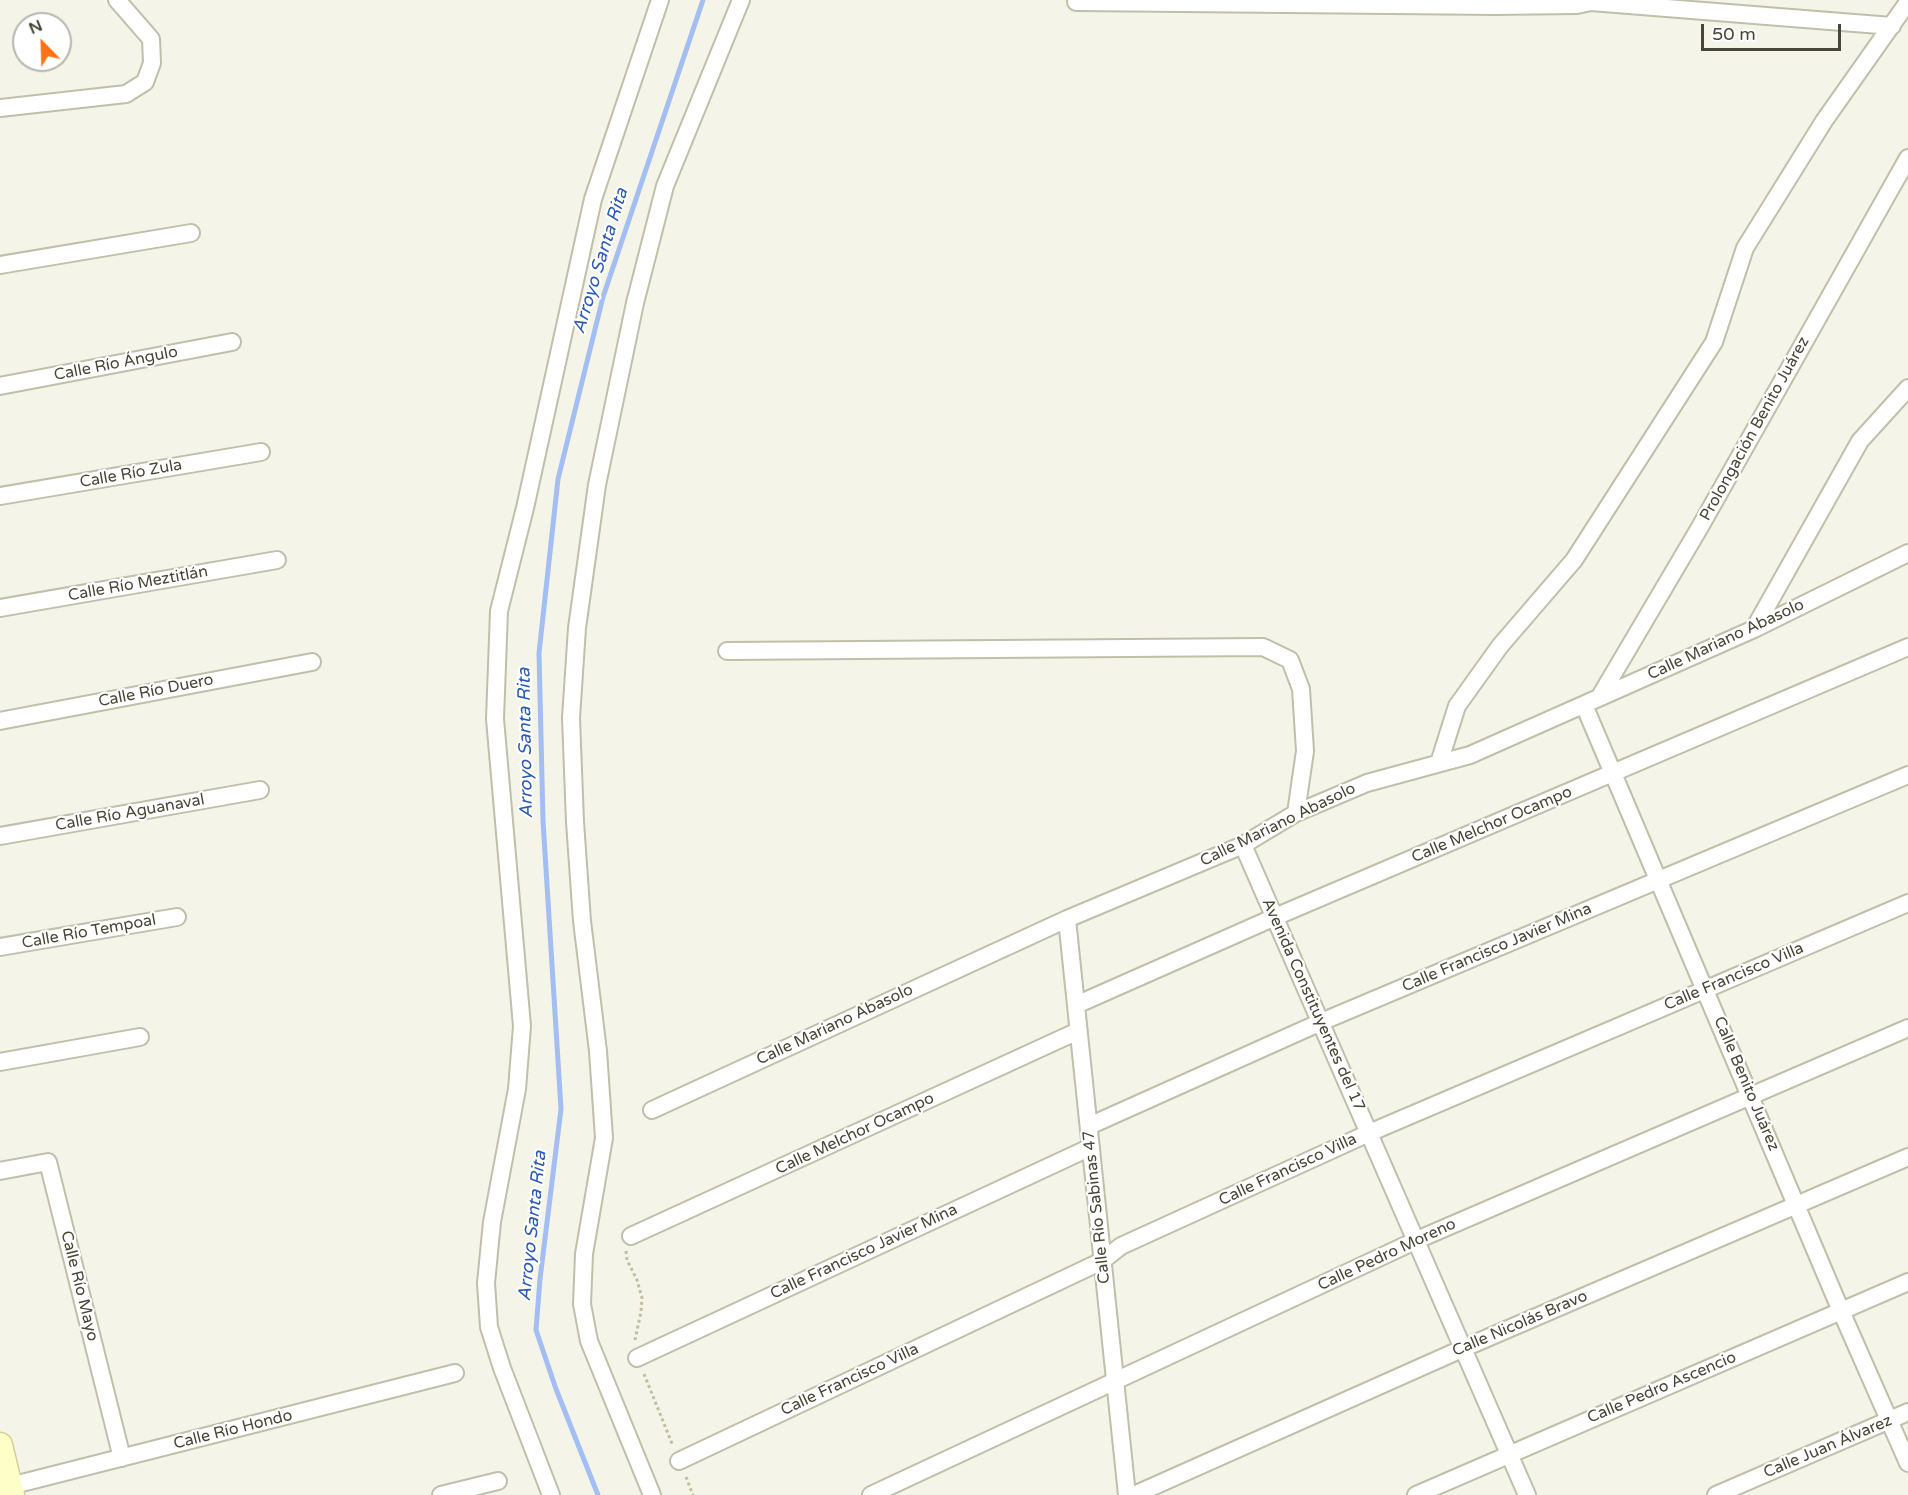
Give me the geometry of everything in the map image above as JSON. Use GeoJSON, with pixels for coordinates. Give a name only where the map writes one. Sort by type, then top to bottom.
{"type":"FeatureCollection","features":[{"type":"Feature","properties":{"kind":"street"},"geometry":{"type":"LineString","coordinates":[[0,108],[126,93],[145,82],[152,63],[151,39],[117,0]]}},
{"type":"Feature","properties":{"kind":"street"},"geometry":{"type":"LineString","coordinates":[[551,1495],[502,1368],[489,1327],[486,1283],[492,1222],[517,1089],[522,1026],[495,719],[500,611],[593,199],[660,0]]}},
{"type":"Feature","properties":{"kind":"street"},"geometry":{"type":"LineString","coordinates":[[652,1495],[589,1341],[582,1304],[584,1254],[604,1138],[598,1051],[582,921],[571,718],[577,628],[597,485],[635,303],[664,186],[741,0]]}},
{"type":"Feature","properties":{"kind":"street"},"geometry":{"type":"LineString","coordinates":[[1076,2],[1495,6],[1577,5],[1591,2],[1892,26]]}},
{"type":"Feature","properties":{"kind":"street"},"geometry":{"type":"LineString","coordinates":[[1439,763],[1457,706],[1500,646],[1574,560],[1714,342],[1745,248],[1824,121],[1908,2]]}},
{"type":"Feature","properties":{"kind":"street","name":"Prolongación Benito Juárez"},"geometry":{"type":"LineString","coordinates":[[1599,698],[1706,517],[1908,158]]}},
{"type":"Feature","properties":{"kind":"street"},"geometry":{"type":"LineString","coordinates":[[0,265],[191,233]]}},
{"type":"Feature","properties":{"kind":"street","name":"Calle Río Ángulo"},"geometry":{"type":"LineString","coordinates":[[0,386],[232,342]]}},
{"type":"Feature","properties":{"kind":"street"},"geometry":{"type":"LineString","coordinates":[[1754,628],[1860,441],[1908,388]]}},
{"type":"Feature","properties":{"kind":"street","name":"Calle Río Zula"},"geometry":{"type":"LineString","coordinates":[[0,496],[261,452]]}},
{"type":"Feature","properties":{"kind":"street","name":"Calle Mariano Abasolo"},"geometry":{"type":"LineString","coordinates":[[652,1110],[1067,919],[1244,845],[1296,813],[1367,783],[1470,755],[1754,628],[1908,553]]}},
{"type":"Feature","properties":{"kind":"street","name":"Calle Río Meztitlán"},"geometry":{"type":"LineString","coordinates":[[0,608],[277,560]]}},
{"type":"Feature","properties":{"kind":"street"},"geometry":{"type":"LineString","coordinates":[[727,651],[1263,647],[1290,660],[1301,689],[1305,751],[1296,813]]}},
{"type":"Feature","properties":{"kind":"street","name":"Calle Melchor Ocampo"},"geometry":{"type":"LineString","coordinates":[[1076,1005],[1275,917],[1908,647]]}},
{"type":"Feature","properties":{"kind":"street","name":"Calle Río Duero"},"geometry":{"type":"LineString","coordinates":[[0,721],[312,662]]}},
{"type":"Feature","properties":{"kind":"street","name":"Calle Benito Juárez"},"geometry":{"type":"LineString","coordinates":[[1584,705],[1841,1311],[1908,1463]]}},
{"type":"Feature","properties":{"kind":"street","name":"Calle Francisco Javier Mina"},"geometry":{"type":"LineString","coordinates":[[1089,1126],[1321,1022],[1908,775]]}},
{"type":"Feature","properties":{"kind":"street","name":"Calle Río Aguanaval"},"geometry":{"type":"LineString","coordinates":[[0,836],[260,790]]}},
{"type":"Feature","properties":{"kind":"street","name":"Avenida Constituyentes del 17"},"geometry":{"type":"LineString","coordinates":[[1244,845],[1527,1495]]}},
{"type":"Feature","properties":{"kind":"street","name":"Calle Francisco Villa"},"geometry":{"type":"LineString","coordinates":[[679,1461],[1102,1261],[1121,1246],[1369,1133],[1908,903]]}},
{"type":"Feature","properties":{"kind":"street","name":"Calle Río Tempoal"},"geometry":{"type":"LineString","coordinates":[[0,947],[177,917]]}},
{"type":"Feature","properties":{"kind":"street","name":"Calle Río Sabinas 47"},"geometry":{"type":"LineString","coordinates":[[1067,919],[1127,1495]]}},
{"type":"Feature","properties":{"kind":"street","name":"Calle Pedro Moreno"},"geometry":{"type":"LineString","coordinates":[[871,1495],[1416,1240],[1908,1028]]}},
{"type":"Feature","properties":{"kind":"street","name":"Calle Melchor Ocampo"},"geometry":{"type":"LineString","coordinates":[[631,1236],[1078,1031]]}},
{"type":"Feature","properties":{"kind":"street"},"geometry":{"type":"LineString","coordinates":[[0,1062],[140,1037]]}},
{"type":"Feature","properties":{"kind":"street","name":"Calle Francisco Javier Mina"},"geometry":{"type":"LineString","coordinates":[[637,1358],[1091,1147]]}},
{"type":"Feature","properties":{"kind":"street","name":"Calle Nicolás Bravo"},"geometry":{"type":"LineString","coordinates":[[1134,1495],[1464,1348],[1908,1157]]}},
{"type":"Feature","properties":{"kind":"street","name":"Calle Río Mayo"},"geometry":{"type":"LineString","coordinates":[[0,1170],[48,1162],[122,1458]]}},
{"type":"Feature","properties":{"kind":"street","name":"Calle Pedro Ascencio"},"geometry":{"type":"LineString","coordinates":[[1416,1495],[1908,1282]]}},
{"type":"Feature","properties":{"kind":"street","name":"Calle Río Hondo"},"geometry":{"type":"LineString","coordinates":[[11,1491],[122,1458],[455,1373]]}},
{"type":"Feature","properties":{"kind":"street","name":"Calle Juan Álvarez"},"geometry":{"type":"LineString","coordinates":[[1716,1495],[1908,1412]]}},
{"type":"Feature","properties":{"kind":"street"},"geometry":{"type":"LineString","coordinates":[[0,1445],[11,1491]]}},
{"type":"Feature","properties":{"kind":"street"},"geometry":{"type":"LineString","coordinates":[[441,1495],[498,1481]]}},
{"type":"Feature","properties":{"kind":"waterway","name":"Arroyo Santa Rita"},"geometry":{"type":"LineString","coordinates":[[598,1495],[556,1389],[536,1330],[561,1109],[543,821],[539,653],[558,479],[603,297],[703,0]]}}]}
